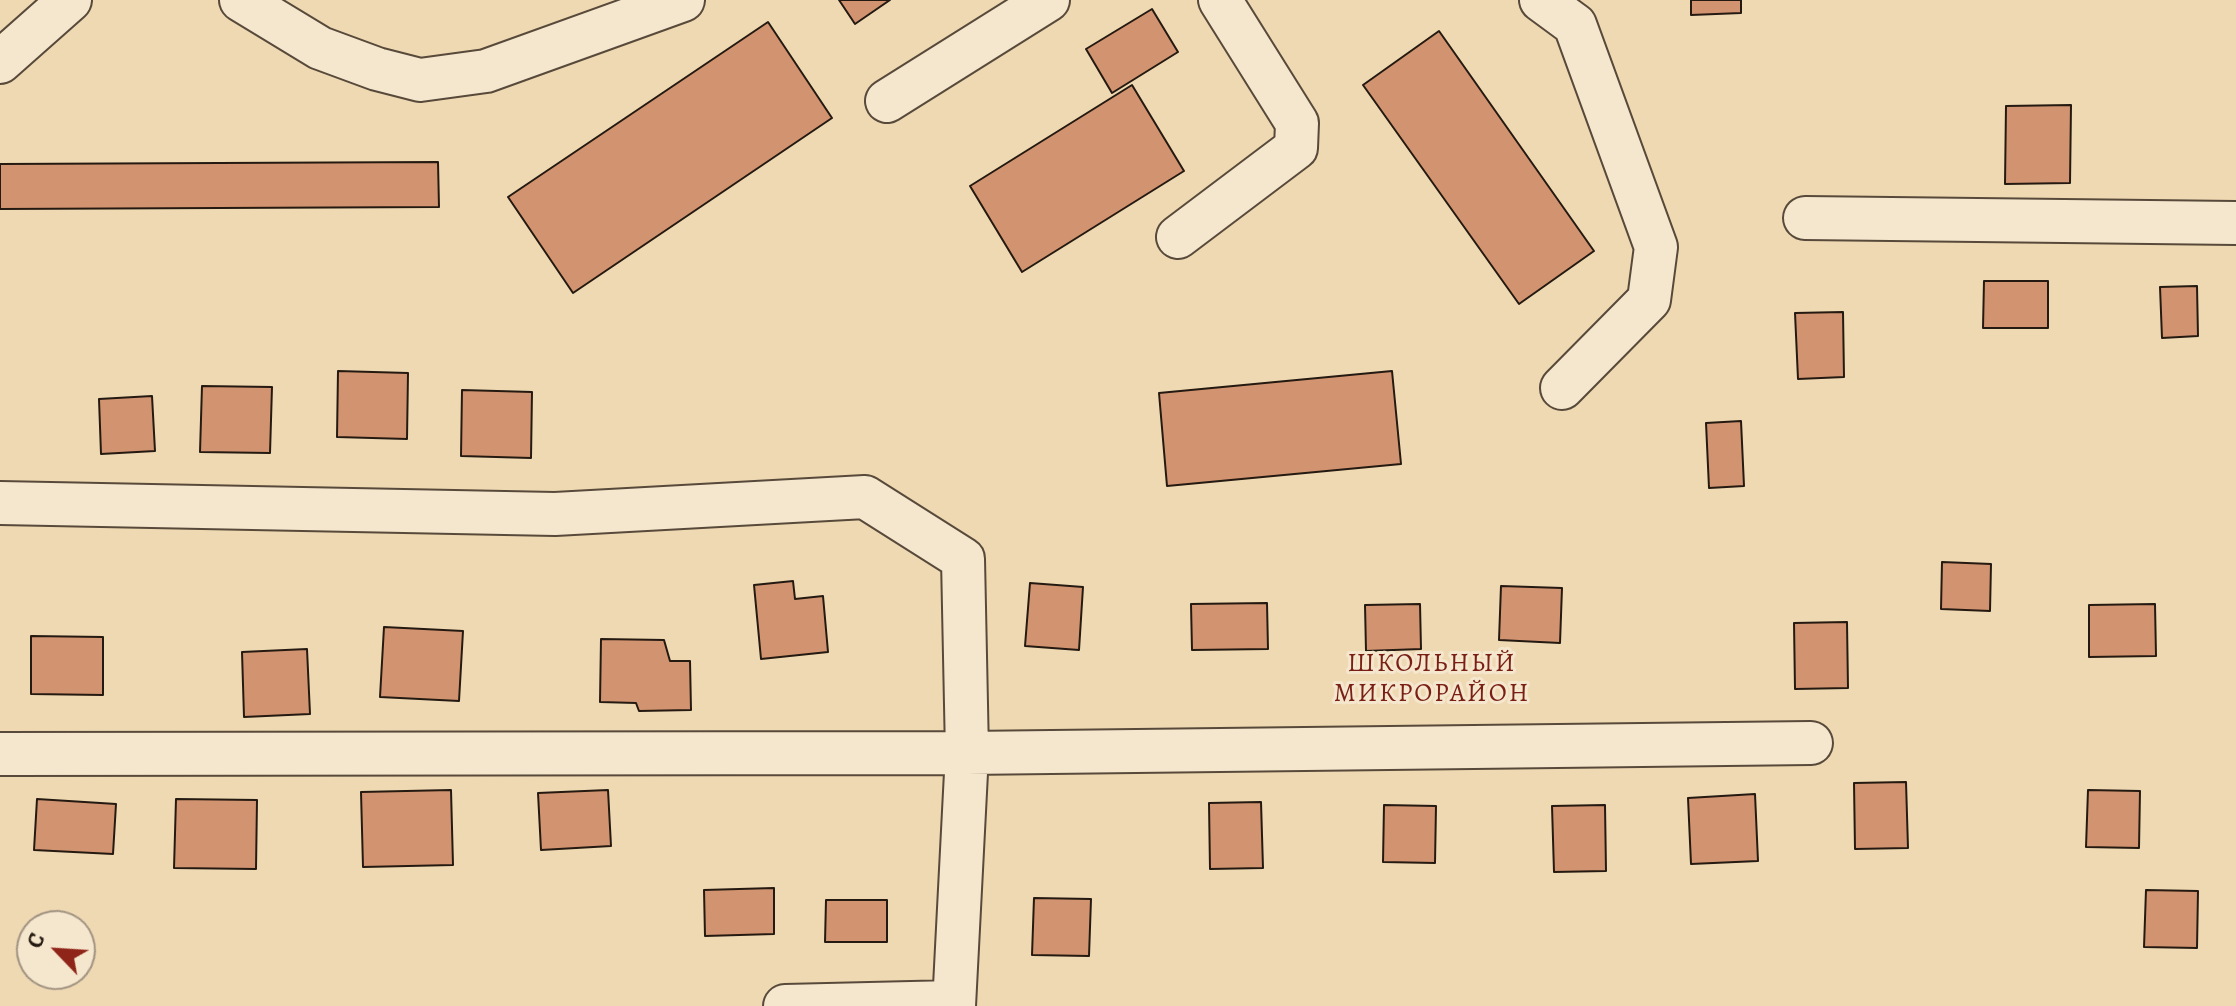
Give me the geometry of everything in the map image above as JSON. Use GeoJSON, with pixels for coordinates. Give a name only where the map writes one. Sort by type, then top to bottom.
{"type":"FeatureCollection","features":[{"type":"Feature","properties":{"kind":"street"},"geometry":{"type":"LineString","coordinates":[[0,62],[70,0]]}},
{"type":"Feature","properties":{"kind":"street"},"geometry":{"type":"LineString","coordinates":[[241,0],[320,48],[377,69],[420,80],[486,71],[683,0]]}},
{"type":"Feature","properties":{"kind":"street"},"geometry":{"type":"LineString","coordinates":[[887,101],[1048,0]]}},
{"type":"Feature","properties":{"kind":"street"},"geometry":{"type":"LineString","coordinates":[[1178,237],[1296,148],[1297,123],[1220,0]]}},
{"type":"Feature","properties":{"kind":"street"},"geometry":{"type":"LineString","coordinates":[[1541,0],[1575,25],[1656,247],[1649,300],[1562,388]]}},
{"type":"Feature","properties":{"kind":"street"},"geometry":{"type":"LineString","coordinates":[[1805,218],[2236,223]]}},
{"type":"Feature","properties":{"kind":"street"},"geometry":{"type":"LineString","coordinates":[[0,503],[555,514],[865,497],[963,559],[967,753],[954,1004],[785,1006]]}},
{"type":"Feature","properties":{"kind":"street"},"geometry":{"type":"LineString","coordinates":[[0,754],[967,753],[1811,743]]}},
{"type":"Feature","properties":{"kind":"building"},"geometry":{"type":"Polygon","coordinates":[[[839,0],[890,0],[855,24],[839,0]]]}},
{"type":"Feature","properties":{"kind":"building"},"geometry":{"type":"Polygon","coordinates":[[[1691,0],[1741,0],[1741,13],[1691,15],[1691,0]]]}},
{"type":"Feature","properties":{"kind":"building"},"geometry":{"type":"Polygon","coordinates":[[[1152,9],[1178,52],[1112,93],[1086,49],[1152,9]]]}},
{"type":"Feature","properties":{"kind":"building"},"geometry":{"type":"Polygon","coordinates":[[[768,22],[832,118],[573,293],[508,197],[768,22]]]}},
{"type":"Feature","properties":{"kind":"building"},"geometry":{"type":"Polygon","coordinates":[[[1439,31],[1594,251],[1519,304],[1363,85],[1439,31]]]}},
{"type":"Feature","properties":{"kind":"building"},"geometry":{"type":"Polygon","coordinates":[[[1132,85],[1184,171],[1022,272],[970,186],[1132,85]]]}},
{"type":"Feature","properties":{"kind":"building"},"geometry":{"type":"Polygon","coordinates":[[[2071,105],[2070,183],[2005,184],[2006,106],[2071,105]]]}},
{"type":"Feature","properties":{"kind":"building"},"geometry":{"type":"Polygon","coordinates":[[[438,162],[439,207],[0,209],[0,164],[438,162]]]}},
{"type":"Feature","properties":{"kind":"building"},"geometry":{"type":"Polygon","coordinates":[[[1984,281],[2048,281],[2048,328],[1983,328],[1984,281]]]}},
{"type":"Feature","properties":{"kind":"building"},"geometry":{"type":"Polygon","coordinates":[[[2197,286],[2198,336],[2162,338],[2160,287],[2197,286]]]}},
{"type":"Feature","properties":{"kind":"building"},"geometry":{"type":"Polygon","coordinates":[[[1843,312],[1844,377],[1798,379],[1795,313],[1843,312]]]}},
{"type":"Feature","properties":{"kind":"building"},"geometry":{"type":"Polygon","coordinates":[[[338,371],[408,373],[407,439],[337,437],[338,371]]]}},
{"type":"Feature","properties":{"kind":"building"},"geometry":{"type":"Polygon","coordinates":[[[1392,371],[1401,464],[1167,486],[1159,393],[1392,371]]]}},
{"type":"Feature","properties":{"kind":"building"},"geometry":{"type":"Polygon","coordinates":[[[202,386],[272,387],[270,453],[200,452],[202,386]]]}},
{"type":"Feature","properties":{"kind":"building"},"geometry":{"type":"Polygon","coordinates":[[[462,390],[532,392],[531,458],[461,456],[462,390]]]}},
{"type":"Feature","properties":{"kind":"building"},"geometry":{"type":"Polygon","coordinates":[[[152,396],[155,451],[101,454],[99,399],[152,396]]]}},
{"type":"Feature","properties":{"kind":"building"},"geometry":{"type":"Polygon","coordinates":[[[1741,421],[1744,486],[1709,488],[1706,423],[1741,421]]]}},
{"type":"Feature","properties":{"kind":"building"},"geometry":{"type":"Polygon","coordinates":[[[1942,562],[1991,564],[1990,611],[1941,609],[1942,562]]]}},
{"type":"Feature","properties":{"kind":"building"},"geometry":{"type":"Polygon","coordinates":[[[793,581],[795,599],[823,596],[828,652],[761,659],[754,585],[793,581]]]}},
{"type":"Feature","properties":{"kind":"building"},"geometry":{"type":"Polygon","coordinates":[[[1030,583],[1083,587],[1079,650],[1025,646],[1030,583]]]}},
{"type":"Feature","properties":{"kind":"building"},"geometry":{"type":"Polygon","coordinates":[[[1501,586],[1562,588],[1560,643],[1499,640],[1501,586]]]}},
{"type":"Feature","properties":{"kind":"building"},"geometry":{"type":"Polygon","coordinates":[[[1267,603],[1268,649],[1192,650],[1191,604],[1267,603]]]}},
{"type":"Feature","properties":{"kind":"building"},"geometry":{"type":"Polygon","coordinates":[[[1420,604],[1421,649],[1366,651],[1365,605],[1420,604]]]}},
{"type":"Feature","properties":{"kind":"building"},"geometry":{"type":"Polygon","coordinates":[[[2155,604],[2156,656],[2089,657],[2089,605],[2155,604]]]}},
{"type":"Feature","properties":{"kind":"building"},"geometry":{"type":"Polygon","coordinates":[[[1847,622],[1848,688],[1795,689],[1794,623],[1847,622]]]}},
{"type":"Feature","properties":{"kind":"building"},"geometry":{"type":"Polygon","coordinates":[[[384,627],[463,631],[459,701],[380,697],[384,627]]]}},
{"type":"Feature","properties":{"kind":"building"},"geometry":{"type":"Polygon","coordinates":[[[31,636],[103,637],[103,695],[31,694],[31,636]]]}},
{"type":"Feature","properties":{"kind":"building"},"geometry":{"type":"Polygon","coordinates":[[[601,639],[664,640],[670,661],[690,661],[691,710],[639,711],[636,703],[600,702],[601,639]]]}},
{"type":"Feature","properties":{"kind":"building"},"geometry":{"type":"Polygon","coordinates":[[[307,649],[310,714],[244,717],[242,652],[307,649]]]}},
{"type":"Feature","properties":{"kind":"building"},"geometry":{"type":"Polygon","coordinates":[[[1906,782],[1908,848],[1855,849],[1854,783],[1906,782]]]}},
{"type":"Feature","properties":{"kind":"building"},"geometry":{"type":"Polygon","coordinates":[[[451,790],[453,865],[363,867],[361,792],[451,790]]]}},
{"type":"Feature","properties":{"kind":"building"},"geometry":{"type":"Polygon","coordinates":[[[608,790],[611,846],[541,850],[538,793],[608,790]]]}},
{"type":"Feature","properties":{"kind":"building"},"geometry":{"type":"Polygon","coordinates":[[[2088,790],[2140,791],[2139,848],[2086,847],[2088,790]]]}},
{"type":"Feature","properties":{"kind":"building"},"geometry":{"type":"Polygon","coordinates":[[[1755,794],[1758,861],[1691,864],[1688,798],[1755,794]]]}},
{"type":"Feature","properties":{"kind":"building"},"geometry":{"type":"Polygon","coordinates":[[[37,799],[116,804],[113,854],[34,850],[37,799]]]}},
{"type":"Feature","properties":{"kind":"building"},"geometry":{"type":"Polygon","coordinates":[[[176,799],[257,800],[256,869],[174,868],[176,799]]]}},
{"type":"Feature","properties":{"kind":"building"},"geometry":{"type":"Polygon","coordinates":[[[1261,802],[1263,868],[1210,869],[1209,803],[1261,802]]]}},
{"type":"Feature","properties":{"kind":"building"},"geometry":{"type":"Polygon","coordinates":[[[1384,805],[1436,806],[1435,863],[1383,862],[1384,805]]]}},
{"type":"Feature","properties":{"kind":"building"},"geometry":{"type":"Polygon","coordinates":[[[1605,805],[1606,871],[1554,872],[1552,806],[1605,805]]]}},
{"type":"Feature","properties":{"kind":"building"},"geometry":{"type":"Polygon","coordinates":[[[774,888],[774,934],[705,936],[704,890],[774,888]]]}},
{"type":"Feature","properties":{"kind":"building"},"geometry":{"type":"Polygon","coordinates":[[[2146,890],[2198,891],[2197,948],[2144,947],[2146,890]]]}},
{"type":"Feature","properties":{"kind":"building"},"geometry":{"type":"Polygon","coordinates":[[[1034,898],[1091,899],[1089,956],[1032,955],[1034,898]]]}},
{"type":"Feature","properties":{"kind":"building"},"geometry":{"type":"Polygon","coordinates":[[[826,900],[887,900],[887,942],[825,942],[826,900]]]}},
{"type":"Feature","properties":{"kind":"district","name":"ШКОЛЬНЫЙ МИКРОРАЙОН"},"geometry":{"type":"Point","coordinates":[1432,680]}}]}
